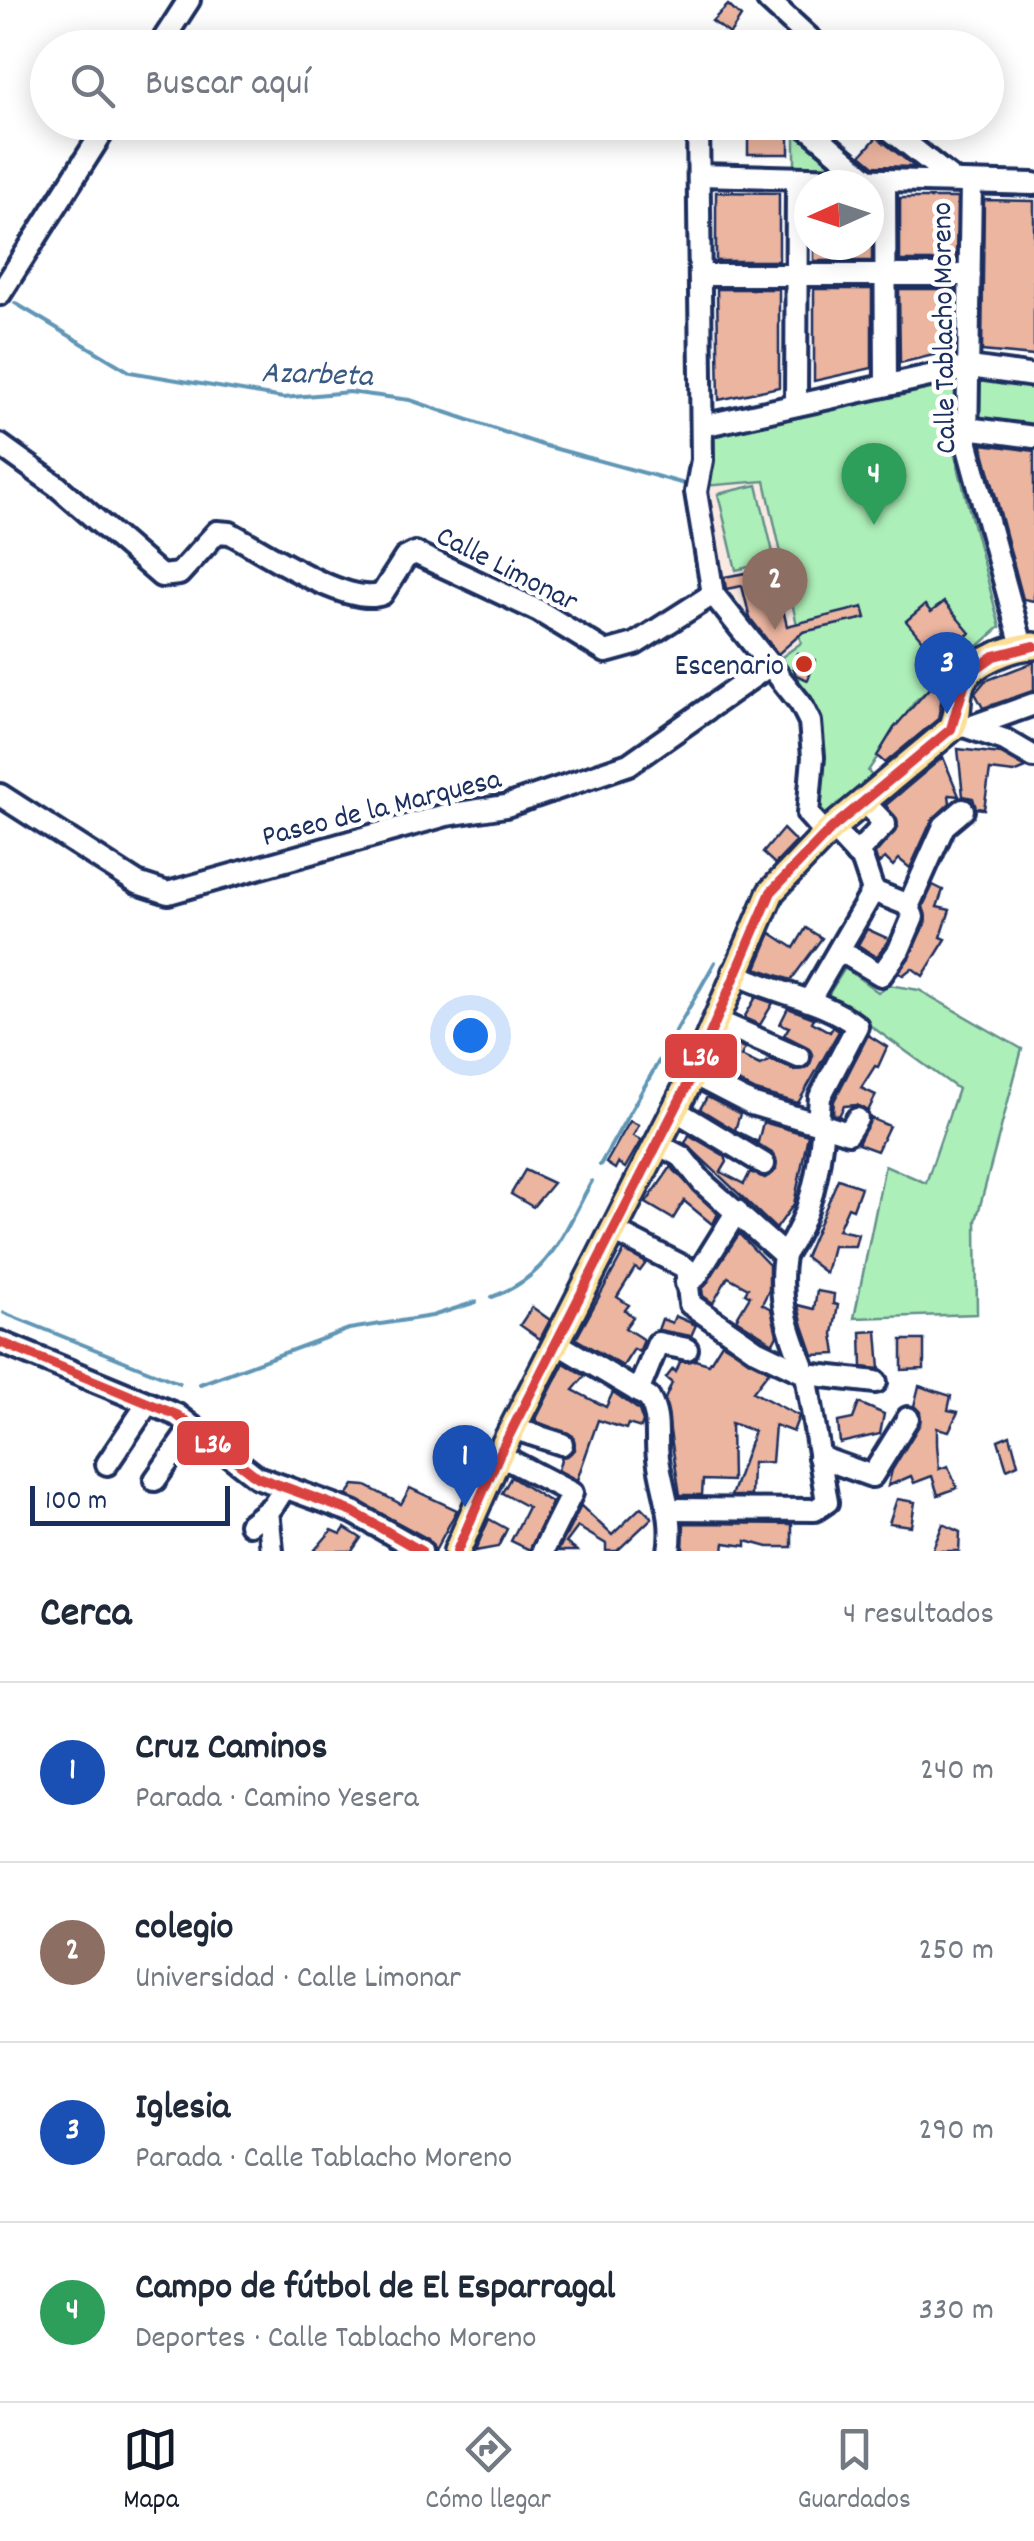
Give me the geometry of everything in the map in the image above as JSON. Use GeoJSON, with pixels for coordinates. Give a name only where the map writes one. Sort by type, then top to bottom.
{"type":"FeatureCollection","features":[{"type":"Feature","properties":{"kind":"main road"},"geometry":{"type":"LineString","coordinates":[[457,1551],[512,1428],[676,1110],[717,1021],[733,972],[772,892],[863,801],[939,741],[970,727],[964,678],[1028,646]]}},
{"type":"Feature","properties":{"kind":"street"},"geometry":{"type":"LineString","coordinates":[[170,30],[189,0]]}},
{"type":"Feature","properties":{"kind":"street"},"geometry":{"type":"LineString","coordinates":[[768,0],[800,30]]}},
{"type":"Feature","properties":{"kind":"street"},"geometry":{"type":"LineString","coordinates":[[2,289],[97,140]]}},
{"type":"Feature","properties":{"kind":"street"},"geometry":{"type":"LineString","coordinates":[[698,140],[702,460],[696,487],[713,594],[810,722],[813,757],[808,814],[856,854],[873,879],[873,890],[810,1001]]}},
{"type":"Feature","properties":{"kind":"street"},"geometry":{"type":"LineString","coordinates":[[825,140],[864,170]]}},
{"type":"Feature","properties":{"kind":"street"},"geometry":{"type":"LineString","coordinates":[[901,140],[934,169],[965,182]]}},
{"type":"Feature","properties":{"kind":"street"},"geometry":{"type":"LineString","coordinates":[[699,175],[794,178]]}},
{"type":"Feature","properties":{"kind":"street"},"geometry":{"type":"LineString","coordinates":[[884,180],[1034,184]]}},
{"type":"Feature","properties":{"kind":"street","name":"Calle Tablacho Moreno"},"geometry":{"type":"LineString","coordinates":[[965,182],[970,275],[967,444],[1012,608],[1028,646]]}},
{"type":"Feature","properties":{"kind":"street"},"geometry":{"type":"LineString","coordinates":[[796,406],[797,260]]}},
{"type":"Feature","properties":{"kind":"street"},"geometry":{"type":"LineString","coordinates":[[883,260],[886,385]]}},
{"type":"Feature","properties":{"kind":"street"},"geometry":{"type":"LineString","coordinates":[[700,275],[970,275]]}},
{"type":"Feature","properties":{"kind":"street"},"geometry":{"type":"LineString","coordinates":[[702,426],[970,367],[1034,376]]}},
{"type":"Feature","properties":{"kind":"street"},"geometry":{"type":"LineString","coordinates":[[967,428],[1034,437]]}},
{"type":"Feature","properties":{"kind":"street","name":"Calle Limonar"},"geometry":{"type":"LineString","coordinates":[[0,445],[57,486],[161,576],[178,574],[217,532],[230,533],[337,588],[366,597],[382,594],[405,558],[416,553],[539,611],[606,652],[636,644],[713,594]]}},
{"type":"Feature","properties":{"kind":"street"},"geometry":{"type":"LineString","coordinates":[[1012,608],[1034,612]]}},
{"type":"Feature","properties":{"kind":"street","name":"Paseo de la Marquesa"},"geometry":{"type":"LineString","coordinates":[[0,795],[137,882],[168,892],[446,815],[506,806],[628,764],[770,665]]}},
{"type":"Feature","properties":{"kind":"street"},"geometry":{"type":"LineString","coordinates":[[970,727],[1034,704]]}},
{"type":"Feature","properties":{"kind":"street"},"geometry":{"type":"LineString","coordinates":[[970,727],[1034,713]]}},
{"type":"Feature","properties":{"kind":"street"},"geometry":{"type":"LineString","coordinates":[[970,727],[1034,756]]}},
{"type":"Feature","properties":{"kind":"street"},"geometry":{"type":"LineString","coordinates":[[856,854],[886,824],[863,801]]}},
{"type":"Feature","properties":{"kind":"street"},"geometry":{"type":"LineString","coordinates":[[908,907],[944,826],[963,810]]}},
{"type":"Feature","properties":{"kind":"street"},"geometry":{"type":"LineString","coordinates":[[840,950],[881,975],[898,950],[913,917],[908,907],[873,890]]}},
{"type":"Feature","properties":{"kind":"street"},"geometry":{"type":"LineString","coordinates":[[670,1509],[815,1510],[827,1502],[806,1374],[782,1309],[779,1287],[784,1255],[799,1233],[819,1169],[820,1097],[857,1026],[837,1010],[758,986],[733,972]]}},
{"type":"Feature","properties":{"kind":"street"},"geometry":{"type":"LineString","coordinates":[[717,1021],[799,1058]]}},
{"type":"Feature","properties":{"kind":"street"},"geometry":{"type":"LineString","coordinates":[[693,1074],[751,1104],[848,1133],[857,1120]]}},
{"type":"Feature","properties":{"kind":"street"},"geometry":{"type":"LineString","coordinates":[[676,1110],[764,1164]]}},
{"type":"Feature","properties":{"kind":"street"},"geometry":{"type":"LineString","coordinates":[[658,1145],[682,1157],[703,1183],[784,1255]]}},
{"type":"Feature","properties":{"kind":"street"},"geometry":{"type":"LineString","coordinates":[[686,1284],[696,1277],[737,1211]]}},
{"type":"Feature","properties":{"kind":"street"},"geometry":{"type":"LineString","coordinates":[[612,1230],[686,1268],[690,1304],[756,1350],[806,1374],[876,1382]]}},
{"type":"Feature","properties":{"kind":"street"},"geometry":{"type":"LineString","coordinates":[[0,1342],[148,1403],[192,1427],[256,1477],[353,1512],[421,1551]]}},
{"type":"Feature","properties":{"kind":"street"},"geometry":{"type":"LineString","coordinates":[[555,1342],[649,1398],[658,1414],[658,1460],[670,1509],[669,1551]]}},
{"type":"Feature","properties":{"kind":"street"},"geometry":{"type":"LineString","coordinates":[[638,1392],[658,1343],[686,1349]]}},
{"type":"Feature","properties":{"kind":"street"},"geometry":{"type":"LineString","coordinates":[[107,1464],[148,1403]]}},
{"type":"Feature","properties":{"kind":"street"},"geometry":{"type":"LineString","coordinates":[[819,1457],[872,1476],[908,1418]]}},
{"type":"Feature","properties":{"kind":"street"},"geometry":{"type":"LineString","coordinates":[[155,1480],[192,1427]]}},
{"type":"Feature","properties":{"kind":"street"},"geometry":{"type":"LineString","coordinates":[[512,1428],[562,1444]]}},
{"type":"Feature","properties":{"kind":"street"},"geometry":{"type":"LineString","coordinates":[[499,1455],[572,1493],[543,1551]]}},
{"type":"Feature","properties":{"kind":"street"},"geometry":{"type":"LineString","coordinates":[[250,1524],[268,1510],[285,1487]]}},
{"type":"Feature","properties":{"kind":"street"},"geometry":{"type":"LineString","coordinates":[[268,1510],[272,1551]]}},
{"type":"Feature","properties":{"kind":"shaded area"},"geometry":{"type":"Polygon","coordinates":[[[765,481],[801,644],[775,662],[725,603],[700,486],[765,481]]]}},
{"type":"Feature","properties":{"kind":"green space"},"geometry":{"type":"Polygon","coordinates":[[[795,140],[802,140],[826,157],[830,166],[795,166],[795,140]]]}},
{"type":"Feature","properties":{"kind":"green space"},"geometry":{"type":"Polygon","coordinates":[[[976,377],[1034,383],[1034,430],[974,422],[976,377]]]}},
{"type":"Feature","properties":{"kind":"green space"},"geometry":{"type":"Polygon","coordinates":[[[960,378],[960,436],[951,440],[1000,627],[915,701],[868,771],[874,779],[826,821],[815,811],[820,750],[775,662],[801,643],[765,481],[703,486],[708,431],[960,378]]]}},
{"type":"Feature","properties":{"kind":"green space"},"geometry":{"type":"Polygon","coordinates":[[[757,485],[775,561],[736,570],[718,494],[757,485]]]}},
{"type":"Feature","properties":{"kind":"green space"},"geometry":{"type":"Polygon","coordinates":[[[845,968],[878,992],[889,985],[919,990],[1022,1049],[976,1221],[977,1314],[854,1318],[885,1165],[926,1183],[958,1089],[828,995],[845,968]]]}},
{"type":"Feature","properties":{"kind":"building"},"geometry":{"type":"Polygon","coordinates":[[[728,5],[741,17],[733,30],[724,30],[712,21],[728,5]]]}},
{"type":"Feature","properties":{"kind":"building"},"geometry":{"type":"Polygon","coordinates":[[[748,140],[789,140],[789,154],[748,154],[748,140]]]}},
{"type":"Feature","properties":{"kind":"building"},"geometry":{"type":"Polygon","coordinates":[[[874,140],[881,140],[915,167],[874,166],[861,155],[874,140]]]}},
{"type":"Feature","properties":{"kind":"building"},"geometry":{"type":"Polygon","coordinates":[[[716,192],[779,193],[779,261],[716,261],[716,192]]]}},
{"type":"Feature","properties":{"kind":"building"},"geometry":{"type":"Polygon","coordinates":[[[900,198],[957,198],[956,261],[900,261],[900,198]]]}},
{"type":"Feature","properties":{"kind":"building"},"geometry":{"type":"Polygon","coordinates":[[[984,200],[1034,201],[1034,356],[982,351],[984,200]]]}},
{"type":"Feature","properties":{"kind":"building"},"geometry":{"type":"Polygon","coordinates":[[[717,289],[779,289],[779,387],[719,400],[717,289]]]}},
{"type":"Feature","properties":{"kind":"building"},"geometry":{"type":"Polygon","coordinates":[[[814,289],[872,289],[872,368],[814,381],[814,289]]]}},
{"type":"Feature","properties":{"kind":"building"},"geometry":{"type":"Polygon","coordinates":[[[899,289],[956,289],[955,350],[900,363],[899,289]]]}},
{"type":"Feature","properties":{"kind":"building"},"geometry":{"type":"Polygon","coordinates":[[[982,444],[1034,451],[1034,601],[1023,599],[982,444]]]}},
{"type":"Feature","properties":{"kind":"building"},"geometry":{"type":"Polygon","coordinates":[[[773,568],[787,626],[863,607],[866,618],[803,632],[778,654],[750,618],[742,586],[726,589],[724,577],[773,568]]]}},
{"type":"Feature","properties":{"kind":"building"},"geometry":{"type":"Polygon","coordinates":[[[944,602],[970,633],[938,659],[906,621],[925,605],[931,612],[944,602]]]}},
{"type":"Feature","properties":{"kind":"building","name":"Escenario"},"geometry":{"type":"Polygon","coordinates":[[[797,653],[815,660],[808,680],[796,675],[793,667],[797,653]]]}},
{"type":"Feature","properties":{"kind":"building"},"geometry":{"type":"Polygon","coordinates":[[[1034,662],[1034,691],[983,708],[975,693],[985,681],[1034,662]]]}},
{"type":"Feature","properties":{"kind":"building"},"geometry":{"type":"Polygon","coordinates":[[[940,676],[945,680],[938,719],[885,763],[877,756],[894,728],[940,676]]]}},
{"type":"Feature","properties":{"kind":"building"},"geometry":{"type":"Polygon","coordinates":[[[958,749],[1001,754],[1026,768],[1014,773],[990,770],[984,809],[976,808],[973,798],[963,796],[958,749]]]}},
{"type":"Feature","properties":{"kind":"building"},"geometry":{"type":"Polygon","coordinates":[[[943,757],[959,796],[949,795],[950,803],[932,820],[910,868],[899,859],[893,866],[885,858],[878,864],[875,854],[898,827],[886,805],[943,757]]]}},
{"type":"Feature","properties":{"kind":"building"},"geometry":{"type":"Polygon","coordinates":[[[783,829],[796,842],[775,864],[763,853],[783,829]]]}},
{"type":"Feature","properties":{"kind":"building"},"geometry":{"type":"Polygon","coordinates":[[[933,885],[943,890],[937,907],[950,910],[941,937],[946,939],[923,976],[912,968],[903,975],[899,973],[926,922],[923,906],[933,885]]]}},
{"type":"Feature","properties":{"kind":"building"},"geometry":{"type":"Polygon","coordinates":[[[806,928],[822,938],[791,980],[756,968],[771,933],[794,948],[806,928]]]}},
{"type":"Feature","properties":{"kind":"building"},"geometry":{"type":"Polygon","coordinates":[[[867,929],[889,939],[877,957],[858,945],[867,929]]]}},
{"type":"Feature","properties":{"kind":"building"},"geometry":{"type":"Polygon","coordinates":[[[756,997],[773,1003],[760,1025],[744,1018],[756,997]]]}},
{"type":"Feature","properties":{"kind":"building"},"geometry":{"type":"Polygon","coordinates":[[[788,1008],[814,1018],[812,1022],[830,1032],[833,1027],[839,1031],[798,1103],[756,1091],[713,1069],[721,1051],[728,1054],[732,1043],[745,1048],[741,1056],[760,1065],[771,1060],[794,1070],[808,1067],[813,1056],[809,1048],[784,1035],[789,1027],[780,1024],[788,1008]]]}},
{"type":"Feature","properties":{"kind":"building"},"geometry":{"type":"Polygon","coordinates":[[[868,1035],[887,1047],[878,1067],[861,1088],[876,1095],[868,1111],[857,1105],[844,1106],[839,1116],[833,1114],[834,1101],[868,1035]]]}},
{"type":"Feature","properties":{"kind":"building"},"geometry":{"type":"Polygon","coordinates":[[[707,1097],[740,1114],[735,1130],[758,1142],[763,1122],[808,1135],[794,1204],[776,1229],[685,1143],[689,1135],[725,1156],[727,1162],[721,1172],[744,1184],[750,1172],[765,1178],[776,1170],[772,1153],[700,1109],[707,1097]]]}},
{"type":"Feature","properties":{"kind":"building"},"geometry":{"type":"Polygon","coordinates":[[[870,1118],[889,1126],[877,1151],[858,1144],[870,1118]]]}},
{"type":"Feature","properties":{"kind":"building"},"geometry":{"type":"Polygon","coordinates":[[[630,1121],[639,1125],[633,1136],[641,1140],[625,1168],[618,1163],[615,1169],[606,1163],[630,1121]]]}},
{"type":"Feature","properties":{"kind":"building"},"geometry":{"type":"Polygon","coordinates":[[[671,1167],[718,1214],[712,1224],[684,1201],[673,1219],[646,1203],[671,1167]]]}},
{"type":"Feature","properties":{"kind":"building"},"geometry":{"type":"Polygon","coordinates":[[[525,1170],[553,1183],[533,1207],[511,1194],[525,1170]]]}},
{"type":"Feature","properties":{"kind":"building"},"geometry":{"type":"Polygon","coordinates":[[[838,1179],[861,1187],[853,1209],[848,1207],[838,1230],[858,1234],[855,1246],[833,1246],[826,1273],[805,1257],[838,1179]]]}},
{"type":"Feature","properties":{"kind":"building"},"geometry":{"type":"Polygon","coordinates":[[[739,1234],[769,1265],[769,1290],[762,1304],[771,1309],[777,1335],[773,1343],[736,1319],[750,1296],[745,1293],[748,1288],[728,1277],[713,1303],[703,1296],[702,1289],[739,1234]]]}},
{"type":"Feature","properties":{"kind":"building"},"geometry":{"type":"Polygon","coordinates":[[[624,1251],[646,1263],[640,1271],[635,1268],[617,1297],[629,1305],[625,1310],[633,1317],[625,1328],[644,1340],[639,1352],[634,1349],[623,1366],[576,1339],[624,1251]]]}},
{"type":"Feature","properties":{"kind":"building"},"geometry":{"type":"Polygon","coordinates":[[[817,1291],[834,1294],[833,1304],[838,1305],[833,1334],[836,1354],[813,1355],[803,1326],[798,1305],[814,1309],[817,1291]]]}},
{"type":"Feature","properties":{"kind":"building"},"geometry":{"type":"Polygon","coordinates":[[[532,1307],[550,1320],[540,1339],[520,1325],[532,1307]]]}},
{"type":"Feature","properties":{"kind":"building"},"geometry":{"type":"Polygon","coordinates":[[[675,1316],[696,1325],[691,1336],[658,1330],[662,1319],[672,1323],[675,1316]]]}},
{"type":"Feature","properties":{"kind":"building"},"geometry":{"type":"Polygon","coordinates":[[[877,1331],[880,1369],[862,1367],[861,1332],[877,1331]]]}},
{"type":"Feature","properties":{"kind":"building"},"geometry":{"type":"Polygon","coordinates":[[[902,1340],[924,1340],[924,1369],[902,1370],[902,1340]]]}},
{"type":"Feature","properties":{"kind":"building"},"geometry":{"type":"Polygon","coordinates":[[[722,1343],[769,1371],[753,1392],[799,1416],[793,1432],[775,1425],[772,1462],[752,1463],[751,1496],[731,1496],[754,1431],[731,1423],[732,1481],[703,1480],[702,1495],[680,1495],[665,1399],[672,1383],[666,1378],[673,1369],[676,1372],[680,1362],[695,1360],[709,1364],[722,1343]]]}},
{"type":"Feature","properties":{"kind":"building"},"geometry":{"type":"Polygon","coordinates":[[[564,1363],[585,1376],[573,1390],[606,1407],[613,1392],[639,1410],[643,1422],[641,1428],[628,1424],[626,1429],[598,1420],[577,1480],[558,1470],[562,1457],[575,1449],[573,1436],[535,1421],[564,1363]]]}},
{"type":"Feature","properties":{"kind":"building"},"geometry":{"type":"Polygon","coordinates":[[[919,1386],[951,1396],[948,1410],[958,1412],[949,1431],[937,1428],[939,1469],[948,1466],[957,1488],[938,1495],[932,1476],[914,1483],[911,1476],[888,1486],[892,1470],[920,1424],[920,1412],[914,1406],[919,1386]]]}},
{"type":"Feature","properties":{"kind":"building"},"geometry":{"type":"Polygon","coordinates":[[[859,1403],[884,1414],[880,1434],[840,1443],[838,1422],[853,1419],[859,1403]]]}},
{"type":"Feature","properties":{"kind":"building"},"geometry":{"type":"Polygon","coordinates":[[[1010,1435],[1018,1464],[1007,1469],[998,1440],[1010,1435]]]}},
{"type":"Feature","properties":{"kind":"building"},"geometry":{"type":"Polygon","coordinates":[[[476,1446],[472,1455],[480,1459],[474,1472],[450,1459],[457,1450],[476,1446]]]}},
{"type":"Feature","properties":{"kind":"building"},"geometry":{"type":"Polygon","coordinates":[[[511,1477],[552,1503],[530,1550],[511,1541],[528,1507],[502,1493],[511,1477]]]}},
{"type":"Feature","properties":{"kind":"building"},"geometry":{"type":"Polygon","coordinates":[[[354,1485],[366,1486],[401,1504],[410,1488],[457,1510],[435,1551],[428,1539],[347,1495],[354,1485]]]}},
{"type":"Feature","properties":{"kind":"building"},"geometry":{"type":"Polygon","coordinates":[[[897,1499],[915,1502],[911,1526],[889,1523],[897,1499]]]}},
{"type":"Feature","properties":{"kind":"building"},"geometry":{"type":"Polygon","coordinates":[[[581,1506],[612,1535],[641,1507],[652,1518],[617,1551],[606,1551],[606,1544],[578,1527],[566,1543],[577,1551],[558,1551],[581,1506]]]}},
{"type":"Feature","properties":{"kind":"building"},"geometry":{"type":"Polygon","coordinates":[[[489,1519],[507,1529],[498,1547],[475,1551],[489,1519]]]}},
{"type":"Feature","properties":{"kind":"building"},"geometry":{"type":"Polygon","coordinates":[[[684,1523],[792,1524],[792,1547],[768,1547],[746,1541],[746,1546],[725,1543],[724,1551],[683,1551],[684,1523]]]}},
{"type":"Feature","properties":{"kind":"building"},"geometry":{"type":"Polygon","coordinates":[[[943,1524],[960,1532],[959,1551],[932,1551],[943,1524]]]}},
{"type":"Feature","properties":{"kind":"building"},"geometry":{"type":"Polygon","coordinates":[[[345,1528],[361,1538],[352,1551],[314,1551],[332,1530],[341,1534],[345,1528]]]}},
{"type":"Feature","properties":{"kind":"waterway","name":"Azarbeta"},"geometry":{"type":"LineString","coordinates":[[15,303],[130,372],[283,398],[349,392],[410,400],[542,445],[685,484]]}},
{"type":"Feature","properties":{"kind":"waterway"},"geometry":{"type":"LineString","coordinates":[[600,1165],[715,962]]}},
{"type":"Feature","properties":{"kind":"waterway"},"geometry":{"type":"LineString","coordinates":[[492,1297],[529,1277],[542,1264],[564,1234],[592,1181]]}},
{"type":"Feature","properties":{"kind":"waterway"},"geometry":{"type":"LineString","coordinates":[[200,1384],[349,1329],[432,1316],[476,1302]]}},
{"type":"Feature","properties":{"kind":"waterway"},"geometry":{"type":"LineString","coordinates":[[4,1313],[179,1383]]}},
{"type":"Feature","properties":{"kind":"transit line","name":"L36"},"geometry":{"type":"LineString","coordinates":[[457,1551],[499,1455],[693,1074],[771,892],[832,828],[951,729],[967,675],[994,656],[1034,646]]}},
{"type":"Feature","properties":{"kind":"transit line","name":"L36"},"geometry":{"type":"LineString","coordinates":[[0,1342],[177,1415],[257,1477],[353,1512],[421,1551]]}},
{"type":"Feature","properties":{"kind":"place","name":"Campo de fútbol de El Esparragal"},"geometry":{"type":"Point","coordinates":[874,525]}},
{"type":"Feature","properties":{"kind":"place","name":"colegio"},"geometry":{"type":"Point","coordinates":[775,630]}},
{"type":"Feature","properties":{"kind":"place","name":"Escenario"},"geometry":{"type":"Point","coordinates":[804,664]}},
{"type":"Feature","properties":{"kind":"place","name":"Iglesia"},"geometry":{"type":"Point","coordinates":[947,714]}},
{"type":"Feature","properties":{"kind":"place","name":"Cruz Caminos"},"geometry":{"type":"Point","coordinates":[465,1507]}}]}
